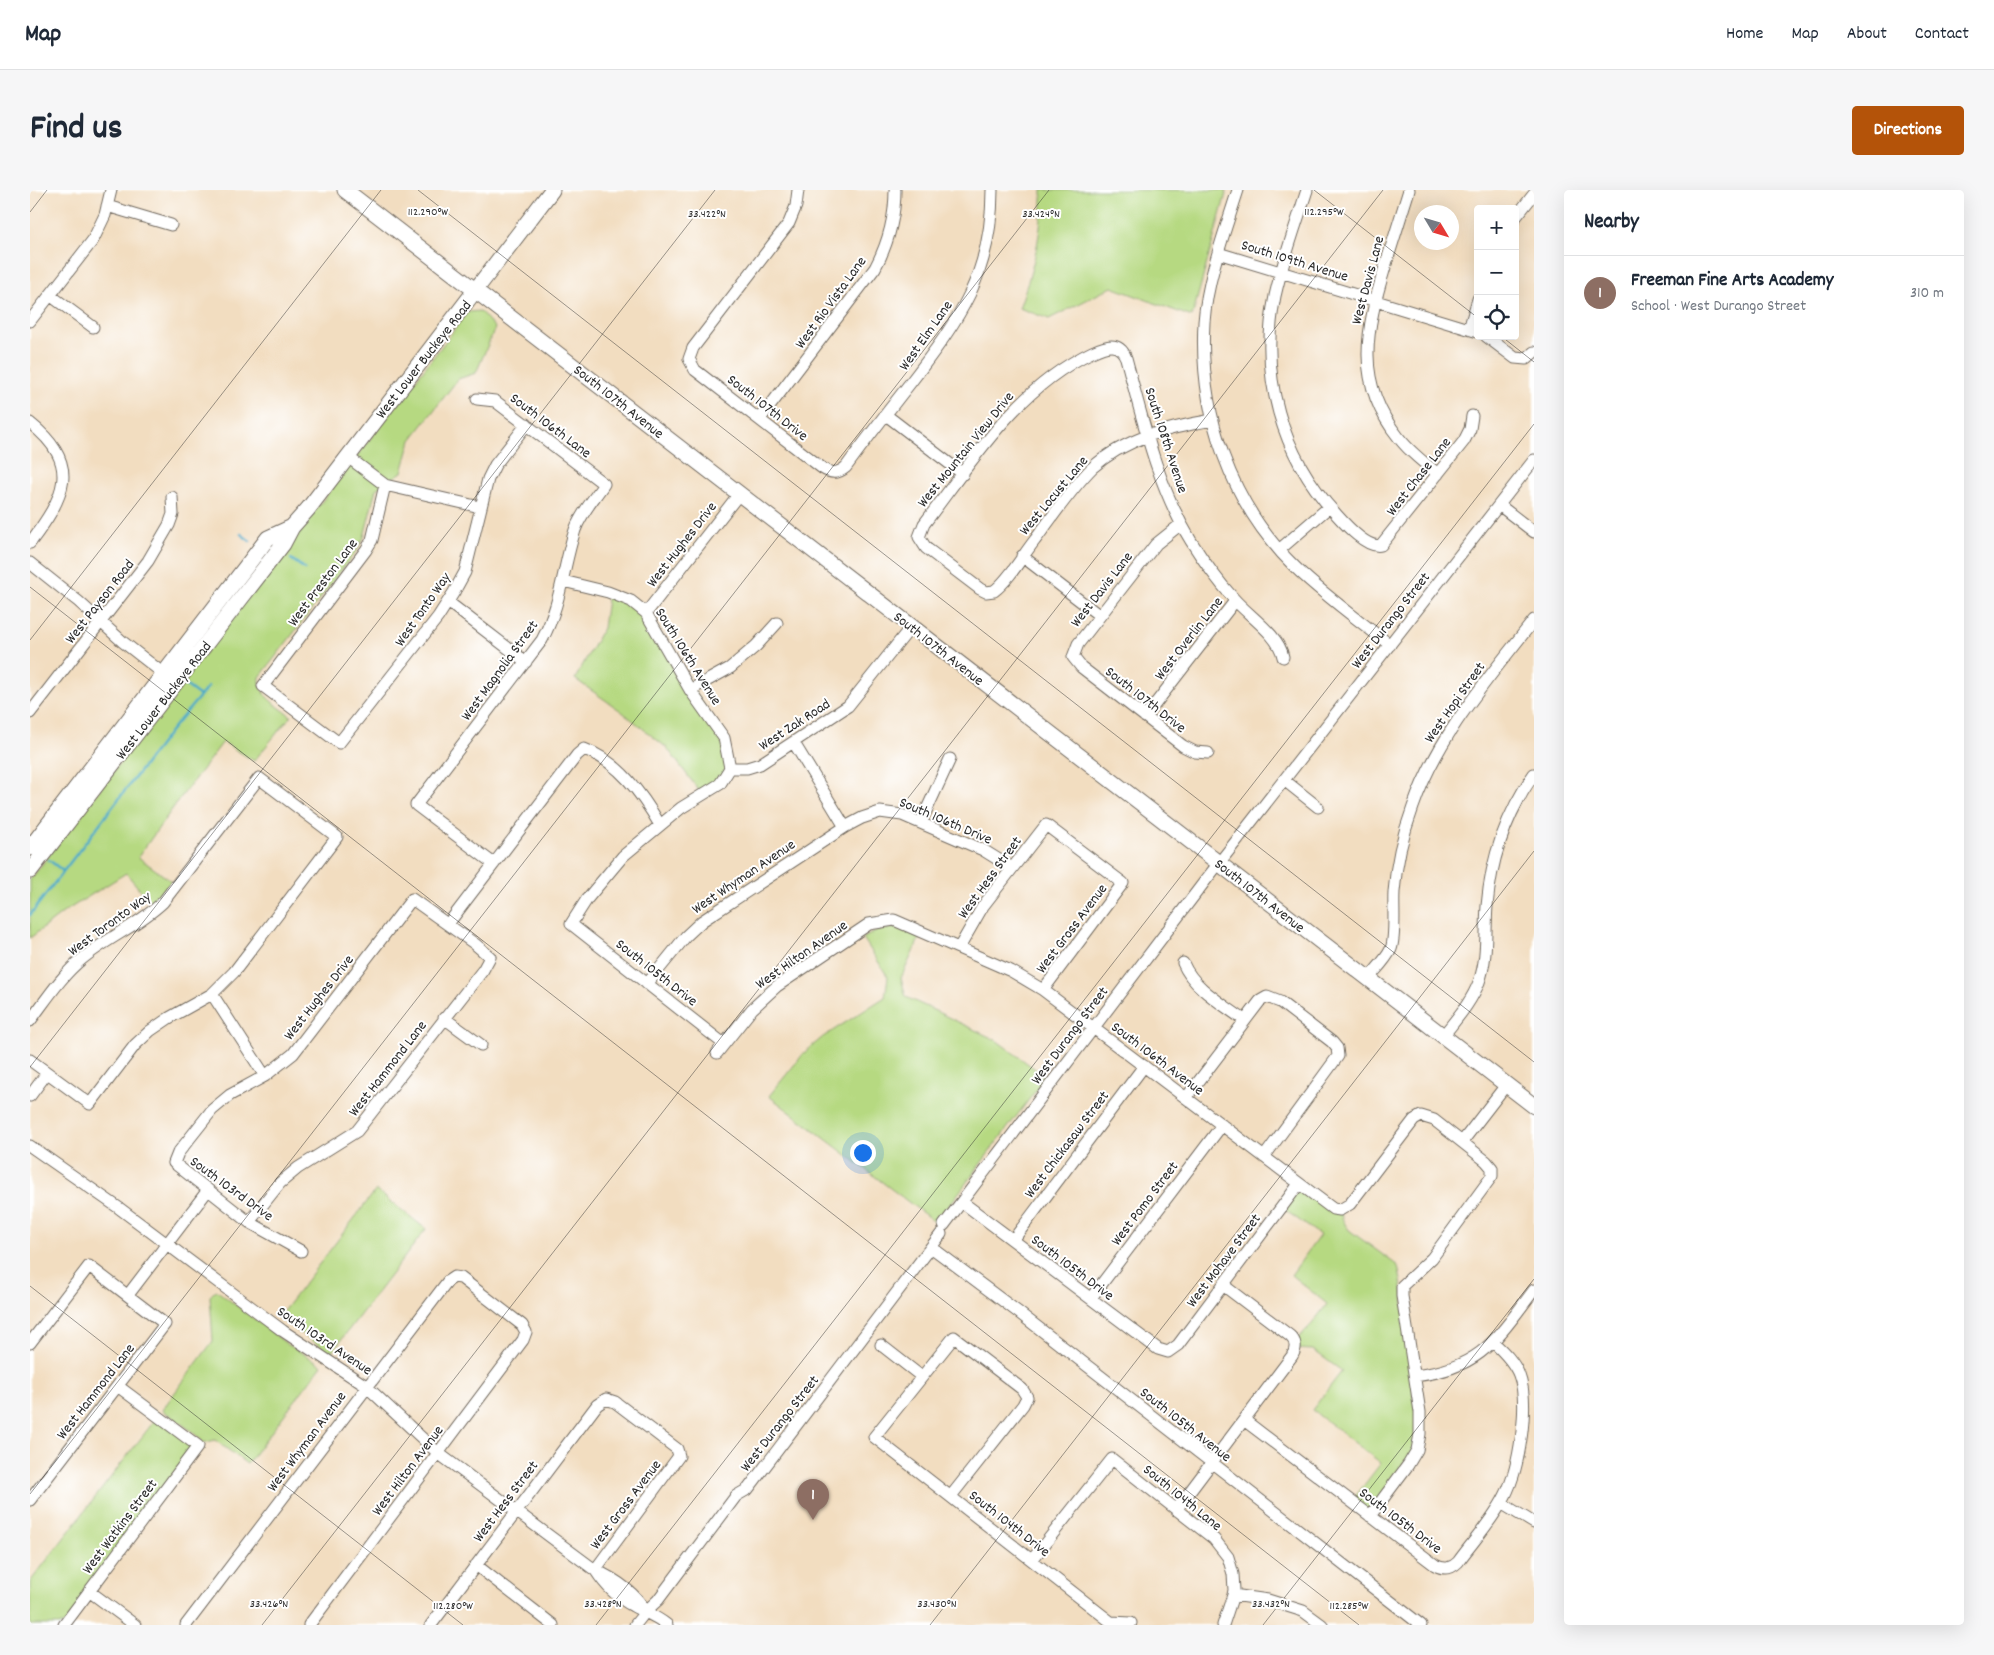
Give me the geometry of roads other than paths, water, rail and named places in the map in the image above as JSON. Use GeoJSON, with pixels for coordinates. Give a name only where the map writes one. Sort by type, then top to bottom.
{"type":"FeatureCollection","features":[{"type":"Feature","properties":{"kind":"main road","name":"South 107th Avenue"},"geometry":{"type":"LineString","coordinates":[[345,190],[1534,1106]]}},
{"type":"Feature","properties":{"kind":"main road","name":"West Lower Buckeye Road"},"geometry":{"type":"LineString","coordinates":[[30,871],[170,678],[268,538],[292,526],[308,509],[552,190]]}},
{"type":"Feature","properties":{"kind":"main road","name":"West Lower Buckeye Road"},"geometry":{"type":"LineString","coordinates":[[30,848],[170,678]]}},
{"type":"Feature","properties":{"kind":"street"},"geometry":{"type":"LineString","coordinates":[[30,321],[93,240],[105,215],[111,190]]}},
{"type":"Feature","properties":{"kind":"street","name":"West Rio Vista Lane"},"geometry":{"type":"LineString","coordinates":[[760,420],[875,268],[890,231],[895,190]]}},
{"type":"Feature","properties":{"kind":"street","name":"West Elm Lane"},"geometry":{"type":"LineString","coordinates":[[834,473],[846,467],[948,334],[969,298],[987,242],[992,190]]}},
{"type":"Feature","properties":{"kind":"street"},"geometry":{"type":"LineString","coordinates":[[1238,190],[1218,253],[1204,320],[1204,378],[1212,420],[1232,478],[1253,516],[1279,550],[1316,586],[1390,644]]}},
{"type":"Feature","properties":{"kind":"street"},"geometry":{"type":"LineString","coordinates":[[1279,550],[1329,506],[1312,486],[1296,460],[1284,431],[1275,401],[1270,370],[1270,340],[1274,300],[1307,190]]}},
{"type":"Feature","properties":{"kind":"street","name":"West Davis Lane"},"geometry":{"type":"LineString","coordinates":[[1409,190],[1375,300],[1368,335],[1367,354],[1370,378],[1377,402],[1386,420],[1412,453],[1438,474]]}},
{"type":"Feature","properties":{"kind":"street","name":"South 107th Drive"},"geometry":{"type":"LineString","coordinates":[[798,194],[789,223],[693,348],[689,359],[694,370],[822,468],[834,473]]}},
{"type":"Feature","properties":{"kind":"street"},"geometry":{"type":"LineString","coordinates":[[1519,213],[1534,194]]}},
{"type":"Feature","properties":{"kind":"street"},"geometry":{"type":"LineString","coordinates":[[107,206],[171,225]]}},
{"type":"Feature","properties":{"kind":"street","name":"South 109th Avenue"},"geometry":{"type":"LineString","coordinates":[[1218,253],[1473,331]]}},
{"type":"Feature","properties":{"kind":"street"},"geometry":{"type":"LineString","coordinates":[[50,295],[93,327]]}},
{"type":"Feature","properties":{"kind":"street"},"geometry":{"type":"LineString","coordinates":[[1491,340],[1512,356],[1522,360],[1534,352]]}},
{"type":"Feature","properties":{"kind":"street","name":"West Mountain View Drive"},"geometry":{"type":"LineString","coordinates":[[990,592],[980,589],[926,548],[918,537],[924,524],[1007,417],[1040,385],[1096,350],[1111,345],[1119,348]]}},
{"type":"Feature","properties":{"kind":"street","name":"South 108th Avenue"},"geometry":{"type":"LineString","coordinates":[[1119,348],[1126,358],[1161,480],[1181,524],[1208,566],[1235,600],[1274,638],[1280,647],[1283,657]]}},
{"type":"Feature","properties":{"kind":"street","name":"South 106th Lane"},"geometry":{"type":"LineString","coordinates":[[477,399],[495,401],[604,484]]}},
{"type":"Feature","properties":{"kind":"street"},"geometry":{"type":"LineString","coordinates":[[886,414],[962,474]]}},
{"type":"Feature","properties":{"kind":"street","name":"West Chase Lane"},"geometry":{"type":"LineString","coordinates":[[1329,506],[1367,542],[1378,546],[1387,540],[1468,436],[1472,416]]}},
{"type":"Feature","properties":{"kind":"street","name":"West Locust Lane"},"geometry":{"type":"LineString","coordinates":[[990,592],[1000,586],[1092,469],[1116,450],[1147,436],[1212,420]]}},
{"type":"Feature","properties":{"kind":"street"},"geometry":{"type":"LineString","coordinates":[[30,424],[54,445],[63,472],[62,490],[53,512],[30,543]]}},
{"type":"Feature","properties":{"kind":"street","name":"West Tonto Way"},"geometry":{"type":"LineString","coordinates":[[339,743],[448,602],[464,572],[488,479],[495,465],[527,424]]}},
{"type":"Feature","properties":{"kind":"street"},"geometry":{"type":"LineString","coordinates":[[348,458],[384,485],[480,507]]}},
{"type":"Feature","properties":{"kind":"street","name":"West Durango Street"},"geometry":{"type":"LineString","coordinates":[[635,1625],[658,1600],[736,1496],[748,1489],[1218,863],[1534,460]]}},
{"type":"Feature","properties":{"kind":"street","name":"West Magnolia Street"},"geometry":{"type":"LineString","coordinates":[[494,864],[416,805],[542,640],[550,626],[576,528],[584,512],[604,484]]}},
{"type":"Feature","properties":{"kind":"street","name":"West Preston Lane"},"geometry":{"type":"LineString","coordinates":[[339,743],[263,686],[366,550],[372,540],[384,485]]}},
{"type":"Feature","properties":{"kind":"street","name":"West Hughes Drive"},"geometry":{"type":"LineString","coordinates":[[646,613],[740,494]]}},
{"type":"Feature","properties":{"kind":"street","name":"West Payson Road"},"geometry":{"type":"LineString","coordinates":[[30,714],[148,561],[173,514],[172,498]]}},
{"type":"Feature","properties":{"kind":"street"},"geometry":{"type":"LineString","coordinates":[[1499,505],[1534,532]]}},
{"type":"Feature","properties":{"kind":"street","name":"West Davis Lane"},"geometry":{"type":"LineString","coordinates":[[1073,657],[1078,644],[1156,544],[1181,524]]}},
{"type":"Feature","properties":{"kind":"street"},"geometry":{"type":"LineString","coordinates":[[1022,556],[1100,616]]}},
{"type":"Feature","properties":{"kind":"street"},"geometry":{"type":"LineString","coordinates":[[30,563],[101,621],[123,642],[170,678]]}},
{"type":"Feature","properties":{"kind":"street","name":"South 106th Avenue"},"geometry":{"type":"LineString","coordinates":[[563,581],[608,592],[630,602],[646,613],[690,690],[724,738],[730,768]]}},
{"type":"Feature","properties":{"kind":"street","name":"West Overlin Lane"},"geometry":{"type":"LineString","coordinates":[[1145,717],[1235,600]]}},
{"type":"Feature","properties":{"kind":"street"},"geometry":{"type":"LineString","coordinates":[[448,602],[526,662]]}},
{"type":"Feature","properties":{"kind":"street","name":"West Hopi Street"},"geometry":{"type":"LineString","coordinates":[[1368,979],[1388,954],[1392,944],[1394,889],[1400,854],[1412,808],[1427,772],[1460,715],[1534,620]]}},
{"type":"Feature","properties":{"kind":"street"},"geometry":{"type":"LineString","coordinates":[[690,690],[730,668],[777,624]]}},
{"type":"Feature","properties":{"kind":"street","name":"West Zak Road"},"geometry":{"type":"LineString","coordinates":[[730,768],[747,768],[760,764],[794,744],[848,706],[911,627]]}},
{"type":"Feature","properties":{"kind":"street","name":"South 107th Drive"},"geometry":{"type":"LineString","coordinates":[[1073,657],[1081,667],[1189,750],[1208,753]]}},
{"type":"Feature","properties":{"kind":"street"},"geometry":{"type":"LineString","coordinates":[[794,744],[845,827]]}},
{"type":"Feature","properties":{"kind":"street"},"geometry":{"type":"LineString","coordinates":[[448,924],[577,755],[584,749],[596,754],[628,782],[649,807],[660,825],[681,808],[720,784],[730,768]]}},
{"type":"Feature","properties":{"kind":"street"},"geometry":{"type":"LineString","coordinates":[[921,822],[950,759]]}},
{"type":"Feature","properties":{"kind":"street"},"geometry":{"type":"LineString","coordinates":[[1443,1036],[1466,1006],[1479,982],[1486,956],[1488,902],[1496,857],[1510,815],[1534,774]]}},
{"type":"Feature","properties":{"kind":"street","name":"West Toronto Way"},"geometry":{"type":"LineString","coordinates":[[30,1021],[73,967],[89,953],[152,912],[164,902],[259,778],[337,837],[234,972],[212,994]]}},
{"type":"Feature","properties":{"kind":"street"},"geometry":{"type":"LineString","coordinates":[[1284,780],[1318,807]]}},
{"type":"Feature","properties":{"kind":"street","name":"South 106th Drive"},"geometry":{"type":"LineString","coordinates":[[845,827],[862,818],[880,812],[902,815],[983,850],[1012,868]]}},
{"type":"Feature","properties":{"kind":"street","name":"West Hess Street"},"geometry":{"type":"LineString","coordinates":[[960,948],[976,916],[1046,824],[1123,883]]}},
{"type":"Feature","properties":{"kind":"street","name":"South 105th Drive"},"geometry":{"type":"LineString","coordinates":[[660,825],[623,856],[604,877],[571,924],[647,984],[721,1048]]}},
{"type":"Feature","properties":{"kind":"street","name":"West Whyman Avenue"},"geometry":{"type":"LineString","coordinates":[[647,984],[686,936],[702,921],[845,827]]}},
{"type":"Feature","properties":{"kind":"street","name":"West Gross Avenue"},"geometry":{"type":"LineString","coordinates":[[1043,990],[1123,883]]}},
{"type":"Feature","properties":{"kind":"street","name":"West Hughes Drive"},"geometry":{"type":"LineString","coordinates":[[174,1163],[178,1153],[212,1110],[230,1095],[265,1076],[293,1054],[306,1040],[412,899],[448,924]]}},
{"type":"Feature","properties":{"kind":"street","name":"South 106th Avenue"},"geometry":{"type":"LineString","coordinates":[[894,920],[1011,971],[1043,990],[1330,1207],[1340,1210],[1350,1204],[1411,1123],[1422,1116],[1434,1120],[1462,1142]]}},
{"type":"Feature","properties":{"kind":"street","name":"West Hilton Avenue"},"geometry":{"type":"LineString","coordinates":[[721,1048],[752,1009],[777,986],[869,924],[894,920]]}},
{"type":"Feature","properties":{"kind":"street","name":"West Hammond Lane"},"geometry":{"type":"LineString","coordinates":[[249,1222],[280,1184],[298,1168],[357,1131],[483,970],[490,957],[448,924]]}},
{"type":"Feature","properties":{"kind":"street"},"geometry":{"type":"LineString","coordinates":[[1183,963],[1190,976],[1201,988],[1244,1020]]}},
{"type":"Feature","properties":{"kind":"street"},"geometry":{"type":"LineString","coordinates":[[30,1060],[90,1104],[135,1046],[150,1031],[212,994],[265,1076]]}},
{"type":"Feature","properties":{"kind":"street"},"geometry":{"type":"LineString","coordinates":[[1186,1098],[1260,1001],[1267,997],[1280,1002],[1332,1042],[1338,1052],[1334,1064],[1264,1157]]}},
{"type":"Feature","properties":{"kind":"street"},"geometry":{"type":"LineString","coordinates":[[444,1018],[481,1045]]}},
{"type":"Feature","properties":{"kind":"street","name":"West Chickasaw Street"},"geometry":{"type":"LineString","coordinates":[[1013,1240],[1144,1066]]}},
{"type":"Feature","properties":{"kind":"street"},"geometry":{"type":"LineString","coordinates":[[30,1096],[47,1073]]}},
{"type":"Feature","properties":{"kind":"street"},"geometry":{"type":"LineString","coordinates":[[1370,1516],[1408,1465],[1416,1450],[1420,1434],[1421,1419],[1402,1286],[1432,1258],[1488,1184],[1493,1172],[1486,1161],[1462,1142],[1506,1085]]}},
{"type":"Feature","properties":{"kind":"street","name":"West Pomo Street"},"geometry":{"type":"LineString","coordinates":[[1091,1298],[1222,1125]]}},
{"type":"Feature","properties":{"kind":"street","name":"South 103rd Avenue"},"geometry":{"type":"LineString","coordinates":[[30,1146],[119,1208],[283,1331],[366,1386],[438,1453],[595,1570],[610,1577],[638,1599],[646,1611],[667,1625]]}},
{"type":"Feature","properties":{"kind":"street","name":"South 103rd Drive"},"geometry":{"type":"LineString","coordinates":[[174,1163],[249,1222],[300,1250]]}},
{"type":"Feature","properties":{"kind":"street","name":"West Mohave Street"},"geometry":{"type":"LineString","coordinates":[[1168,1352],[1178,1345],[1300,1184]]}},
{"type":"Feature","properties":{"kind":"street"},"geometry":{"type":"LineString","coordinates":[[30,1343],[89,1266],[128,1295],[208,1190]]}},
{"type":"Feature","properties":{"kind":"street","name":"South 105th Drive"},"geometry":{"type":"LineString","coordinates":[[962,1202],[1158,1349],[1168,1352]]}},
{"type":"Feature","properties":{"kind":"street","name":"South 105th Avenue"},"geometry":{"type":"LineString","coordinates":[[931,1247],[1422,1625]]}},
{"type":"Feature","properties":{"kind":"street","name":"West Whyman Avenue"},"geometry":{"type":"LineString","coordinates":[[186,1625],[366,1386],[442,1288],[454,1276],[461,1278],[522,1325],[526,1332]]}},
{"type":"Feature","properties":{"kind":"street"},"geometry":{"type":"LineString","coordinates":[[1176,1510],[1292,1356],[1296,1345],[1290,1336],[1223,1285]]}},
{"type":"Feature","properties":{"kind":"street"},"geometry":{"type":"LineString","coordinates":[[1415,1376],[1440,1372],[1475,1358],[1494,1342],[1534,1290]]}},
{"type":"Feature","properties":{"kind":"street","name":"West Hammond Lane"},"geometry":{"type":"LineString","coordinates":[[30,1500],[166,1324],[128,1295]]}},
{"type":"Feature","properties":{"kind":"street","name":"West Hilton Avenue"},"geometry":{"type":"LineString","coordinates":[[308,1625],[523,1340],[526,1332]]}},
{"type":"Feature","properties":{"kind":"street"},"geometry":{"type":"LineString","coordinates":[[881,1344],[922,1377],[954,1337],[1022,1389],[1028,1397],[951,1496]]}},
{"type":"Feature","properties":{"kind":"street"},"geometry":{"type":"LineString","coordinates":[[1494,1342],[1512,1361],[1519,1374],[1523,1389],[1520,1448],[1516,1468],[1501,1503],[1534,1523]]}},
{"type":"Feature","properties":{"kind":"street","name":"South 104th Drive"},"geometry":{"type":"LineString","coordinates":[[922,1377],[874,1437],[1112,1622],[1131,1623]]}},
{"type":"Feature","properties":{"kind":"street","name":"West Watkins Street"},"geometry":{"type":"LineString","coordinates":[[64,1625],[198,1446],[119,1386]]}},
{"type":"Feature","properties":{"kind":"street","name":"West Hess Street"},"geometry":{"type":"LineString","coordinates":[[431,1625],[597,1405],[606,1398]]}},
{"type":"Feature","properties":{"kind":"street","name":"West Gross Avenue"},"geometry":{"type":"LineString","coordinates":[[595,1570],[679,1456],[677,1449],[615,1402],[606,1398]]}},
{"type":"Feature","properties":{"kind":"street"},"geometry":{"type":"LineString","coordinates":[[1522,1418],[1534,1417]]}},
{"type":"Feature","properties":{"kind":"street","name":"South 105th Drive"},"geometry":{"type":"LineString","coordinates":[[1244,1420],[1436,1565],[1447,1568],[1458,1562],[1501,1503]]}},
{"type":"Feature","properties":{"kind":"street","name":"South 104th Lane"},"geometry":{"type":"LineString","coordinates":[[1032,1560],[1112,1459],[1214,1539],[1228,1557],[1232,1574],[1233,1595]]}},
{"type":"Feature","properties":{"kind":"street"},"geometry":{"type":"LineString","coordinates":[[476,1565],[553,1625]]}},
{"type":"Feature","properties":{"kind":"street"},"geometry":{"type":"LineString","coordinates":[[89,1591],[135,1625]]}},
{"type":"Feature","properties":{"kind":"street"},"geometry":{"type":"LineString","coordinates":[[1223,1625],[1233,1595],[1268,1600],[1303,1611],[1322,1625]]}},
{"type":"Feature","properties":{"kind":"waterway"},"geometry":{"type":"LineString","coordinates":[[241,534],[250,541]]}},
{"type":"Feature","properties":{"kind":"waterway"},"geometry":{"type":"LineString","coordinates":[[291,559],[305,569]]}},
{"type":"Feature","properties":{"kind":"waterway"},"geometry":{"type":"LineString","coordinates":[[184,684],[200,696]]}},
{"type":"Feature","properties":{"kind":"waterway"},"geometry":{"type":"LineString","coordinates":[[30,915],[172,729],[208,687]]}},
{"type":"Feature","properties":{"kind":"waterway"},"geometry":{"type":"LineString","coordinates":[[49,860],[63,871]]}},
{"type":"Feature","properties":{"kind":"place","name":"Freeman Fine Arts Academy"},"geometry":{"type":"Point","coordinates":[813,1520]}}]}
